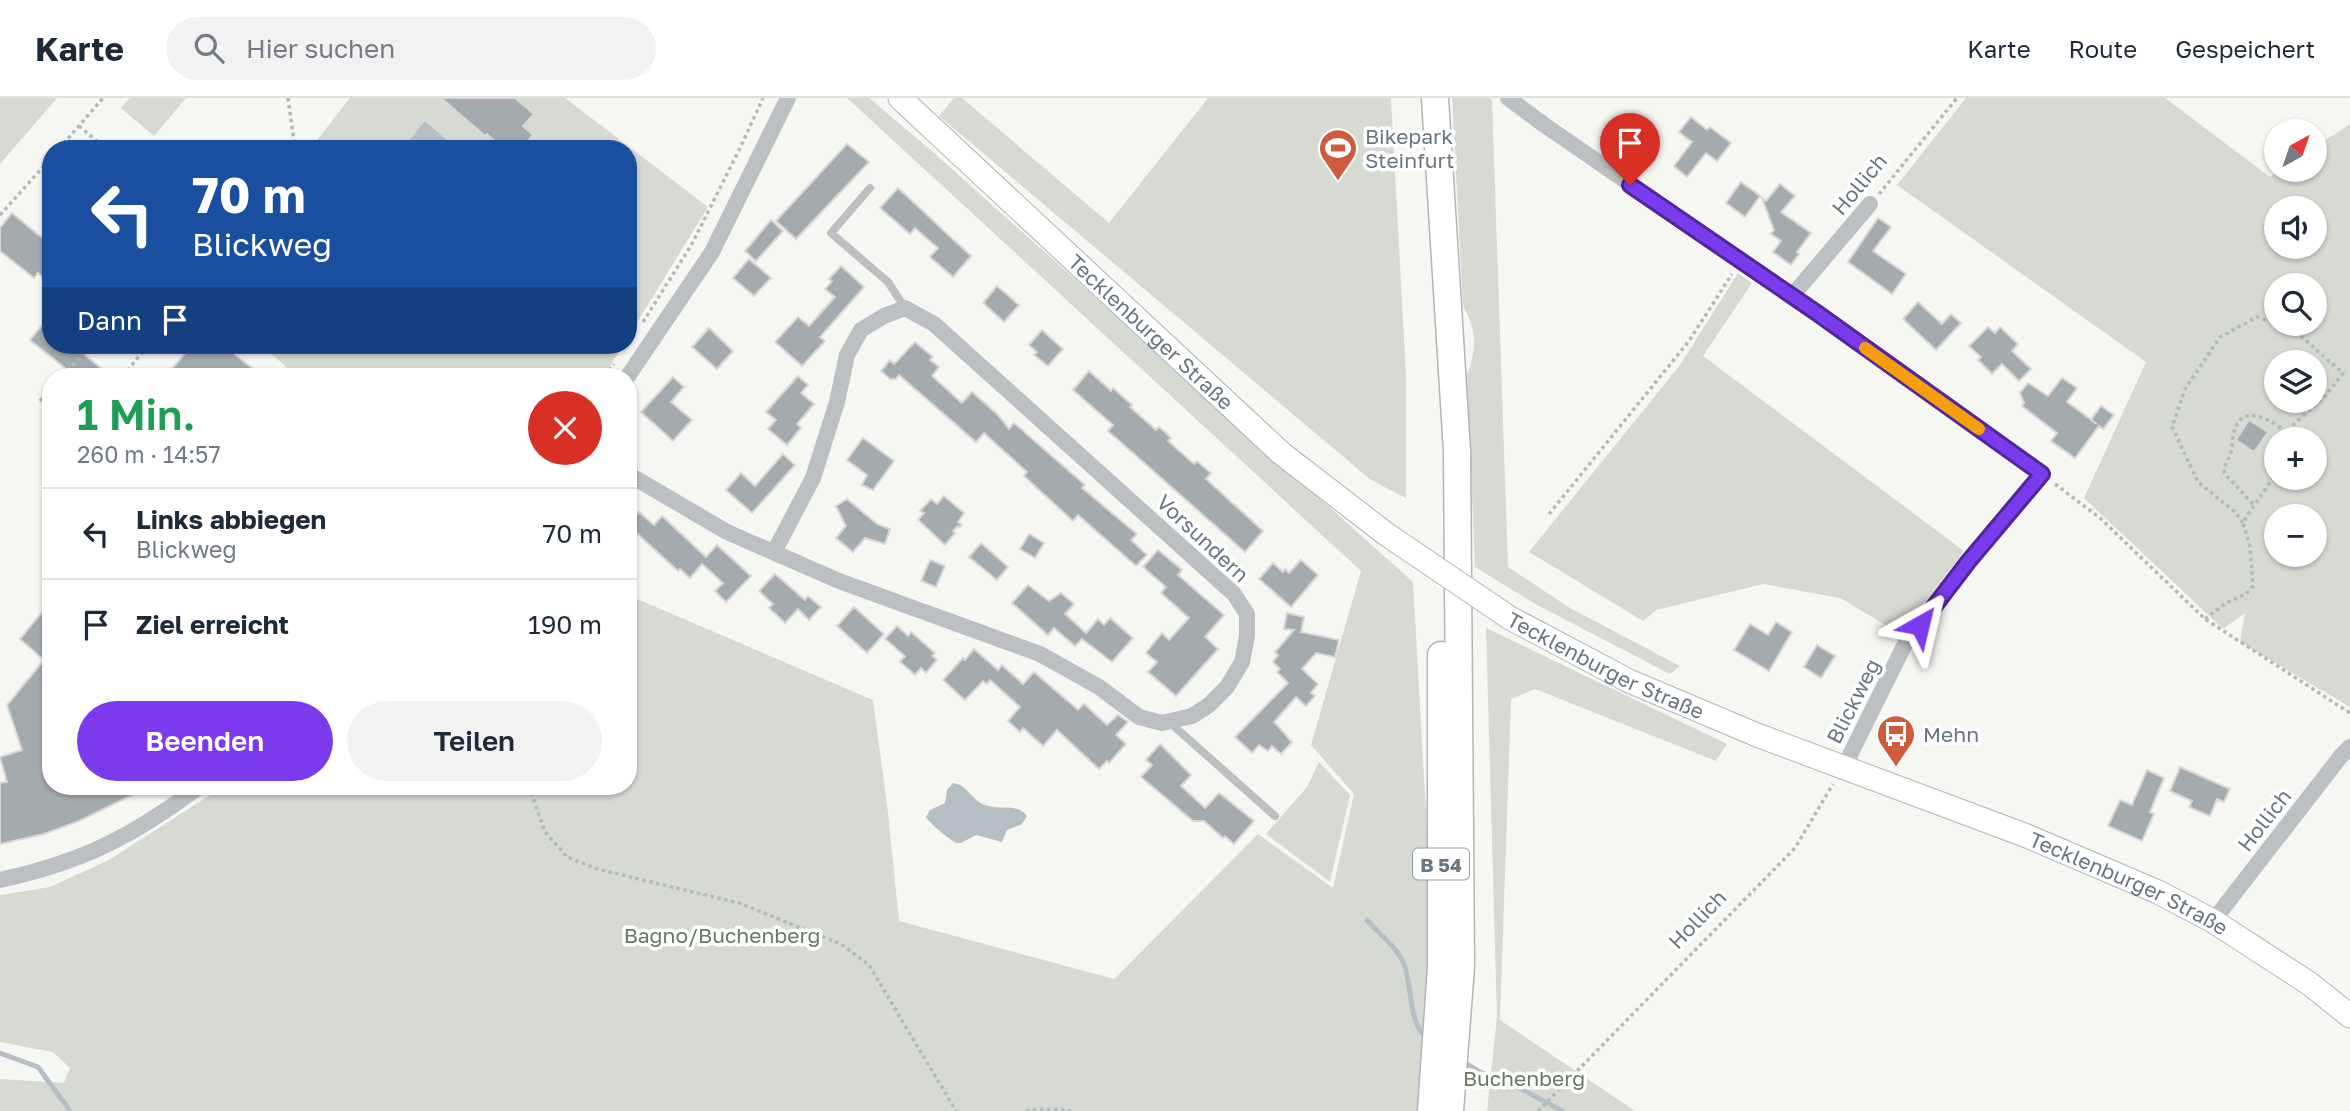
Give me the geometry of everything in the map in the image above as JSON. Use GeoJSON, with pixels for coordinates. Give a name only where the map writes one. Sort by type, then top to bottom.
{"type":"FeatureCollection","features":[{"type":"Feature","properties":{"kind":"highway","name":"B 54"},"geometry":{"type":"LineString","coordinates":[[1420,98],[1441,451],[1441,968],[1431,1111]]}},
{"type":"Feature","properties":{"kind":"highway","name":"B 54"},"geometry":{"type":"LineString","coordinates":[[1435,98],[1457,452],[1461,967],[1450,1111]]}},
{"type":"Feature","properties":{"kind":"main road","name":"Tecklenburger Straße"},"geometry":{"type":"LineString","coordinates":[[900,98],[1281,453],[1386,534],[1510,618],[1629,681],[1757,735],[2027,836],[2158,892],[2213,921],[2310,984],[2350,1016]]}},
{"type":"Feature","properties":{"kind":"street"},"geometry":{"type":"LineString","coordinates":[[633,368],[712,252],[788,98]]}},
{"type":"Feature","properties":{"kind":"street"},"geometry":{"type":"LineString","coordinates":[[1508,98],[2042,474]]}},
{"type":"Feature","properties":{"kind":"street","name":"Hollich"},"geometry":{"type":"LineString","coordinates":[[1792,296],[1870,204]]}},
{"type":"Feature","properties":{"kind":"street"},"geometry":{"type":"LineString","coordinates":[[774,552],[813,478],[837,402],[847,355],[861,330],[884,316],[905,308]]}},
{"type":"Feature","properties":{"kind":"street","name":"Vorsundern"},"geometry":{"type":"LineString","coordinates":[[637,479],[727,532],[839,581],[1040,654],[1099,687],[1139,717],[1161,723],[1192,716],[1209,705],[1227,687],[1242,662],[1247,636],[1247,614],[1234,594],[934,324],[905,308]]}},
{"type":"Feature","properties":{"kind":"street","name":"Blickweg"},"geometry":{"type":"LineString","coordinates":[[1843,767],[1904,646],[1968,562],[2042,474]]}},
{"type":"Feature","properties":{"kind":"street","name":"Hollich"},"geometry":{"type":"LineString","coordinates":[[2213,921],[2341,755],[2350,747]]}},
{"type":"Feature","properties":{"kind":"street"},"geometry":{"type":"LineString","coordinates":[[0,880],[44,870],[89,854],[133,832],[187,795]]}},
{"type":"Feature","properties":{"kind":"lane"},"geometry":{"type":"LineString","coordinates":[[870,188],[831,233],[888,282],[905,308]]}},
{"type":"Feature","properties":{"kind":"lane"},"geometry":{"type":"LineString","coordinates":[[1168,721],[1276,816]]}},
{"type":"Feature","properties":{"kind":"path"},"geometry":{"type":"LineString","coordinates":[[67,140],[103,98]]}},
{"type":"Feature","properties":{"kind":"path"},"geometry":{"type":"LineString","coordinates":[[288,98],[294,140]]}},
{"type":"Feature","properties":{"kind":"path"},"geometry":{"type":"LineString","coordinates":[[637,331],[692,244],[763,98]]}},
{"type":"Feature","properties":{"kind":"path","name":"Hollich"},"geometry":{"type":"LineString","coordinates":[[1870,204],[1957,98]]}},
{"type":"Feature","properties":{"kind":"path"},"geometry":{"type":"LineString","coordinates":[[79,126],[95,140]]}},
{"type":"Feature","properties":{"kind":"path"},"geometry":{"type":"LineString","coordinates":[[0,215],[42,168]]}},
{"type":"Feature","properties":{"kind":"path"},"geometry":{"type":"LineString","coordinates":[[1549,514],[1689,341],[1741,260]]}},
{"type":"Feature","properties":{"kind":"path"},"geometry":{"type":"LineString","coordinates":[[2205,620],[2226,603],[2246,594],[2253,586],[2250,547],[2243,523],[2235,512],[2198,482],[2172,428],[2185,389],[2220,337],[2257,317],[2295,331],[2343,373],[2326,395],[2292,427]]}},
{"type":"Feature","properties":{"kind":"path"},"geometry":{"type":"LineString","coordinates":[[69,368],[83,354]]}},
{"type":"Feature","properties":{"kind":"path"},"geometry":{"type":"LineString","coordinates":[[129,368],[141,354]]}},
{"type":"Feature","properties":{"kind":"path"},"geometry":{"type":"LineString","coordinates":[[2253,504],[2224,473],[2233,450],[2232,440],[2242,417],[2251,413],[2263,416],[2276,427]]}},
{"type":"Feature","properties":{"kind":"path"},"geometry":{"type":"LineString","coordinates":[[2042,474],[2100,518],[2205,620],[2350,713]]}},
{"type":"Feature","properties":{"kind":"path"},"geometry":{"type":"LineString","coordinates":[[2243,523],[2265,490]]}},
{"type":"Feature","properties":{"kind":"path","name":"Hollich"},"geometry":{"type":"LineString","coordinates":[[1538,1111],[1795,848],[1843,767]]}},
{"type":"Feature","properties":{"kind":"path"},"geometry":{"type":"LineString","coordinates":[[532,795],[545,832],[566,857],[597,869],[739,903],[841,944],[869,965],[956,1111]]}},
{"type":"Feature","properties":{"kind":"path"},"geometry":{"type":"LineString","coordinates":[[1026,1111],[1076,1111]]}},
{"type":"Feature","properties":{"kind":"green space"},"geometry":{"type":"Polygon","coordinates":[[[0,98],[57,98],[0,164],[0,98]]]}},
{"type":"Feature","properties":{"kind":"green space"},"geometry":{"type":"Polygon","coordinates":[[[130,98],[186,98],[154,136],[121,108],[130,98]]]}},
{"type":"Feature","properties":{"kind":"green space"},"geometry":{"type":"Polygon","coordinates":[[[350,98],[565,98],[620,140],[317,140],[350,98]]]}},
{"type":"Feature","properties":{"kind":"green space","name":"Bagno/Buchenberg"},"geometry":{"type":"Polygon","coordinates":[[[847,98],[869,98],[933,152],[1413,582],[1430,884],[1422,1111],[0,1111],[0,1079],[64,1083],[70,1068],[53,1052],[0,1042],[0,895],[50,887],[109,860],[210,795],[637,795],[637,599],[873,700],[899,921],[1114,979],[1258,834],[1333,888],[1354,794],[1311,745],[1361,571],[847,98]]]}},
{"type":"Feature","properties":{"kind":"green space"},"geometry":{"type":"Polygon","coordinates":[[[954,98],[962,98],[1109,223],[1208,98],[1391,98],[1406,376],[1406,498],[1371,480],[939,116],[954,98]]]}},
{"type":"Feature","properties":{"kind":"green space"},"geometry":{"type":"Polygon","coordinates":[[[1452,98],[1492,100],[1508,567],[1570,608],[1680,666],[1670,674],[1537,605],[1475,567],[1467,375],[1473,357],[1474,340],[1471,323],[1463,306],[1452,98]]]}},
{"type":"Feature","properties":{"kind":"green space"},"geometry":{"type":"Polygon","coordinates":[[[1966,98],[2165,98],[2264,172],[2264,182],[2328,182],[2328,138],[2350,124],[2350,707],[2240,642],[2245,613],[2223,629],[2084,498],[2146,362],[1897,185],[1966,98]]]}},
{"type":"Feature","properties":{"kind":"green space"},"geometry":{"type":"Polygon","coordinates":[[[637,153],[708,207],[637,322],[637,153]]]}},
{"type":"Feature","properties":{"kind":"green space"},"geometry":{"type":"Polygon","coordinates":[[[1738,273],[1752,283],[1703,356],[1964,551],[1901,634],[1840,598],[1763,584],[1656,610],[1643,621],[1529,552],[1680,365],[1738,273]]]}},
{"type":"Feature","properties":{"kind":"green space"},"geometry":{"type":"Polygon","coordinates":[[[271,354],[617,354],[609,368],[288,368],[271,354]]]}},
{"type":"Feature","properties":{"kind":"green space","name":"Buchenberg"},"geometry":{"type":"Polygon","coordinates":[[[1486,628],[1727,744],[1716,761],[1535,689],[1511,699],[1500,1020],[1635,1111],[1487,1111],[1497,1017],[1486,628]]]}},
{"type":"Feature","properties":{"kind":"green space"},"geometry":{"type":"Polygon","coordinates":[[[1319,762],[1350,795],[1330,882],[1266,834],[1307,787],[1319,762]]]}},
{"type":"Feature","properties":{"kind":"shaded area"},"geometry":{"type":"Polygon","coordinates":[[[425,121],[447,140],[409,140],[425,121]]]}},
{"type":"Feature","properties":{"kind":"shaded area"},"geometry":{"type":"Polygon","coordinates":[[[953,783],[985,805],[1018,809],[1027,816],[1022,824],[1007,830],[1002,842],[976,835],[956,843],[926,817],[930,810],[945,803],[947,790],[953,783]]]}},
{"type":"Feature","properties":{"kind":"building"},"geometry":{"type":"Polygon","coordinates":[[[441,98],[515,98],[534,114],[523,126],[533,135],[529,140],[494,140],[487,134],[485,136],[441,98]]]}},
{"type":"Feature","properties":{"kind":"building"},"geometry":{"type":"Polygon","coordinates":[[[1691,117],[1707,130],[1710,127],[1731,143],[1717,161],[1706,153],[1687,177],[1674,166],[1692,142],[1679,132],[1691,117]]]}},
{"type":"Feature","properties":{"kind":"building"},"geometry":{"type":"Polygon","coordinates":[[[847,144],[869,162],[796,239],[776,221],[847,144]]]}},
{"type":"Feature","properties":{"kind":"building"},"geometry":{"type":"Polygon","coordinates":[[[1741,182],[1760,196],[1745,217],[1726,203],[1741,182]]]}},
{"type":"Feature","properties":{"kind":"building"},"geometry":{"type":"Polygon","coordinates":[[[1780,184],[1795,196],[1781,212],[1811,233],[1791,265],[1773,252],[1781,241],[1771,234],[1774,230],[1762,198],[1766,201],[1780,184]]]}},
{"type":"Feature","properties":{"kind":"building"},"geometry":{"type":"Polygon","coordinates":[[[898,188],[971,256],[953,277],[930,257],[938,248],[915,228],[910,234],[880,208],[898,188]]]}},
{"type":"Feature","properties":{"kind":"building"},"geometry":{"type":"Polygon","coordinates":[[[12,213],[42,236],[42,276],[38,273],[34,278],[0,251],[0,228],[12,213]]]}},
{"type":"Feature","properties":{"kind":"building"},"geometry":{"type":"Polygon","coordinates":[[[1878,218],[1891,227],[1873,251],[1906,274],[1892,294],[1848,262],[1878,218]]]}},
{"type":"Feature","properties":{"kind":"building"},"geometry":{"type":"Polygon","coordinates":[[[771,220],[783,231],[756,261],[745,251],[771,220]]]}},
{"type":"Feature","properties":{"kind":"building"},"geometry":{"type":"Polygon","coordinates":[[[749,259],[771,278],[754,296],[733,278],[749,259]]]}},
{"type":"Feature","properties":{"kind":"building"},"geometry":{"type":"Polygon","coordinates":[[[841,266],[864,287],[820,337],[825,341],[802,366],[775,342],[798,317],[809,326],[835,297],[825,289],[832,281],[829,279],[841,266]]]}},
{"type":"Feature","properties":{"kind":"building"},"geometry":{"type":"Polygon","coordinates":[[[997,286],[1019,305],[1004,322],[983,303],[997,286]]]}},
{"type":"Feature","properties":{"kind":"building"},"geometry":{"type":"Polygon","coordinates":[[[1918,302],[1942,324],[1951,314],[1961,323],[1936,350],[1903,319],[1918,302]]]}},
{"type":"Feature","properties":{"kind":"building"},"geometry":{"type":"Polygon","coordinates":[[[42,325],[42,350],[30,340],[42,325]]]}},
{"type":"Feature","properties":{"kind":"building"},"geometry":{"type":"Polygon","coordinates":[[[1988,327],[1995,333],[2000,327],[2018,344],[2012,351],[2031,369],[2019,381],[2002,364],[1992,374],[1978,360],[1981,357],[1969,346],[1988,327]]]}},
{"type":"Feature","properties":{"kind":"building"},"geometry":{"type":"Polygon","coordinates":[[[709,328],[733,351],[717,369],[692,347],[709,328]]]}},
{"type":"Feature","properties":{"kind":"building"},"geometry":{"type":"Polygon","coordinates":[[[1042,330],[1063,349],[1048,366],[1034,355],[1037,352],[1029,345],[1042,330]]]}},
{"type":"Feature","properties":{"kind":"building"},"geometry":{"type":"Polygon","coordinates":[[[915,342],[933,357],[930,360],[939,367],[932,376],[962,403],[972,392],[998,415],[1009,429],[1014,423],[1085,485],[1082,488],[1137,534],[1131,540],[1147,555],[1136,566],[1078,515],[1073,521],[1024,476],[1027,472],[984,433],[976,442],[899,375],[896,379],[890,379],[881,371],[890,360],[894,364],[915,342]]]}},
{"type":"Feature","properties":{"kind":"building"},"geometry":{"type":"Polygon","coordinates":[[[48,354],[83,354],[101,368],[65,368],[48,354]]]}},
{"type":"Feature","properties":{"kind":"building"},"geometry":{"type":"Polygon","coordinates":[[[184,354],[234,354],[252,368],[173,368],[184,354]]]}},
{"type":"Feature","properties":{"kind":"building"},"geometry":{"type":"Polygon","coordinates":[[[1089,371],[1111,391],[1113,388],[1156,430],[1159,427],[1165,432],[1171,438],[1168,441],[1194,464],[1197,461],[1211,473],[1206,479],[1263,531],[1245,552],[1108,431],[1113,425],[1073,390],[1089,371]]]}},
{"type":"Feature","properties":{"kind":"building"},"geometry":{"type":"Polygon","coordinates":[[[798,376],[808,385],[801,393],[814,404],[797,424],[801,428],[787,445],[768,429],[776,420],[766,412],[798,376]]]}},
{"type":"Feature","properties":{"kind":"building"},"geometry":{"type":"Polygon","coordinates":[[[673,377],[684,387],[671,402],[692,420],[673,441],[641,412],[673,377]]]}},
{"type":"Feature","properties":{"kind":"building"},"geometry":{"type":"Polygon","coordinates":[[[2062,378],[2077,388],[2067,402],[2091,420],[2101,406],[2114,415],[2103,429],[2099,426],[2075,458],[2051,441],[2057,433],[2022,406],[2024,403],[2020,393],[2028,383],[2048,396],[2062,378]]]}},
{"type":"Feature","properties":{"kind":"building"},"geometry":{"type":"Polygon","coordinates":[[[2249,420],[2264,429],[2264,438],[2254,452],[2236,440],[2249,420]]]}},
{"type":"Feature","properties":{"kind":"building"},"geometry":{"type":"Polygon","coordinates":[[[863,438],[894,461],[873,490],[862,485],[867,475],[847,460],[863,438]]]}},
{"type":"Feature","properties":{"kind":"building"},"geometry":{"type":"Polygon","coordinates":[[[783,454],[795,465],[752,513],[726,490],[741,473],[755,486],[783,454]]]}},
{"type":"Feature","properties":{"kind":"building"},"geometry":{"type":"Polygon","coordinates":[[[944,496],[964,513],[958,522],[962,525],[953,531],[955,533],[945,545],[918,520],[924,513],[920,511],[931,499],[937,504],[944,496]]]}},
{"type":"Feature","properties":{"kind":"building"},"geometry":{"type":"Polygon","coordinates":[[[847,499],[877,524],[890,529],[885,544],[865,538],[853,552],[836,538],[846,526],[836,506],[847,499]]]}},
{"type":"Feature","properties":{"kind":"building"},"geometry":{"type":"Polygon","coordinates":[[[639,512],[654,525],[662,516],[706,557],[717,545],[751,576],[726,602],[715,591],[723,583],[702,564],[690,578],[680,569],[678,571],[637,533],[639,512]]]}},
{"type":"Feature","properties":{"kind":"building"},"geometry":{"type":"Polygon","coordinates":[[[1029,534],[1044,543],[1035,558],[1020,549],[1029,534]]]}},
{"type":"Feature","properties":{"kind":"building"},"geometry":{"type":"Polygon","coordinates":[[[981,543],[1008,567],[997,580],[969,557],[981,543]]]}},
{"type":"Feature","properties":{"kind":"building"},"geometry":{"type":"Polygon","coordinates":[[[1158,550],[1182,570],[1178,575],[1224,615],[1205,637],[1218,649],[1176,696],[1148,672],[1157,662],[1146,653],[1162,633],[1169,640],[1189,618],[1161,593],[1166,587],[1143,567],[1158,550]]]}},
{"type":"Feature","properties":{"kind":"building"},"geometry":{"type":"Polygon","coordinates":[[[930,560],[945,566],[936,587],[921,581],[930,560]]]}},
{"type":"Feature","properties":{"kind":"building"},"geometry":{"type":"Polygon","coordinates":[[[1301,560],[1318,575],[1291,607],[1259,579],[1273,563],[1283,572],[1285,569],[1289,573],[1301,560]]]}},
{"type":"Feature","properties":{"kind":"building"},"geometry":{"type":"Polygon","coordinates":[[[775,574],[805,600],[808,596],[821,607],[809,620],[798,609],[785,623],[769,608],[773,604],[759,591],[775,574]]]}},
{"type":"Feature","properties":{"kind":"building"},"geometry":{"type":"Polygon","coordinates":[[[1028,585],[1049,601],[1061,593],[1074,604],[1065,614],[1086,633],[1098,619],[1104,625],[1110,618],[1133,638],[1112,662],[1082,639],[1075,646],[1054,628],[1048,635],[1012,603],[1028,585]]]}},
{"type":"Feature","properties":{"kind":"building"},"geometry":{"type":"Polygon","coordinates":[[[854,607],[884,634],[867,653],[837,626],[854,607]]]}},
{"type":"Feature","properties":{"kind":"building"},"geometry":{"type":"Polygon","coordinates":[[[42,612],[42,658],[20,639],[42,612]]]}},
{"type":"Feature","properties":{"kind":"building"},"geometry":{"type":"Polygon","coordinates":[[[1287,613],[1304,617],[1301,632],[1339,640],[1335,657],[1316,653],[1302,669],[1318,684],[1311,693],[1315,696],[1306,706],[1296,697],[1274,722],[1292,742],[1281,754],[1272,746],[1268,751],[1259,745],[1252,753],[1235,737],[1288,683],[1277,672],[1280,669],[1273,662],[1278,655],[1275,652],[1294,630],[1284,629],[1287,613]]]}},
{"type":"Feature","properties":{"kind":"building"},"geometry":{"type":"Polygon","coordinates":[[[1776,622],[1792,632],[1769,671],[1734,650],[1750,624],[1768,635],[1776,622]]]}},
{"type":"Feature","properties":{"kind":"building"},"geometry":{"type":"Polygon","coordinates":[[[897,626],[908,636],[911,632],[935,653],[932,656],[937,660],[926,673],[921,668],[915,675],[900,662],[905,656],[885,639],[897,626]]]}},
{"type":"Feature","properties":{"kind":"building"},"geometry":{"type":"Polygon","coordinates":[[[1817,645],[1835,656],[1821,678],[1804,667],[1817,645]]]}},
{"type":"Feature","properties":{"kind":"building"},"geometry":{"type":"Polygon","coordinates":[[[974,649],[998,670],[1002,665],[1023,684],[1034,672],[1078,710],[1084,704],[1107,725],[1118,715],[1128,722],[1116,735],[1126,744],[1109,763],[1107,761],[1099,769],[1057,730],[1043,746],[1023,728],[1020,732],[1008,721],[1020,707],[990,680],[987,684],[983,681],[965,700],[943,680],[974,649]]]}},
{"type":"Feature","properties":{"kind":"building"},"geometry":{"type":"Polygon","coordinates":[[[42,662],[42,795],[132,795],[79,821],[44,834],[0,844],[0,783],[7,782],[0,757],[22,750],[7,705],[42,662]]]}},
{"type":"Feature","properties":{"kind":"building"},"geometry":{"type":"Polygon","coordinates":[[[1160,744],[1191,775],[1181,786],[1205,808],[1219,793],[1254,821],[1234,844],[1204,821],[1193,821],[1141,777],[1152,765],[1146,760],[1160,744]]]}},
{"type":"Feature","properties":{"kind":"building"},"geometry":{"type":"Polygon","coordinates":[[[2180,767],[2230,789],[2224,802],[2217,799],[2210,816],[2189,807],[2192,801],[2170,791],[2180,767]]]}},
{"type":"Feature","properties":{"kind":"building"},"geometry":{"type":"Polygon","coordinates":[[[2147,770],[2164,778],[2150,812],[2154,814],[2142,841],[2108,826],[2120,800],[2132,805],[2147,770]]]}},
{"type":"Feature","properties":{"kind":"waterway"},"geometry":{"type":"LineString","coordinates":[[1367,920],[1400,956],[1406,971],[1415,1021],[1425,1036]]}},
{"type":"Feature","properties":{"kind":"waterway"},"geometry":{"type":"LineString","coordinates":[[0,1053],[38,1067],[70,1111]]}},
{"type":"Feature","properties":{"kind":"waterway"},"geometry":{"type":"LineString","coordinates":[[1464,1062],[1562,1111]]}},
{"type":"Feature","properties":{"kind":"slow traffic"},"geometry":{"type":"LineString","coordinates":[[1865,348],[1979,429]]}},
{"type":"Feature","properties":{"kind":"place","name":"Bikepark Steinfurt"},"geometry":{"type":"Point","coordinates":[1338,182]}},
{"type":"Feature","properties":{"kind":"place","name":"Mehn"},"geometry":{"type":"Point","coordinates":[1896,768]}},
{"type":"Feature","properties":{"kind":"route"},"geometry":{"type":"LineString","coordinates":[[1630,185],[1817,313],[2042,474],[1968,562],[1920,625]]}}]}
